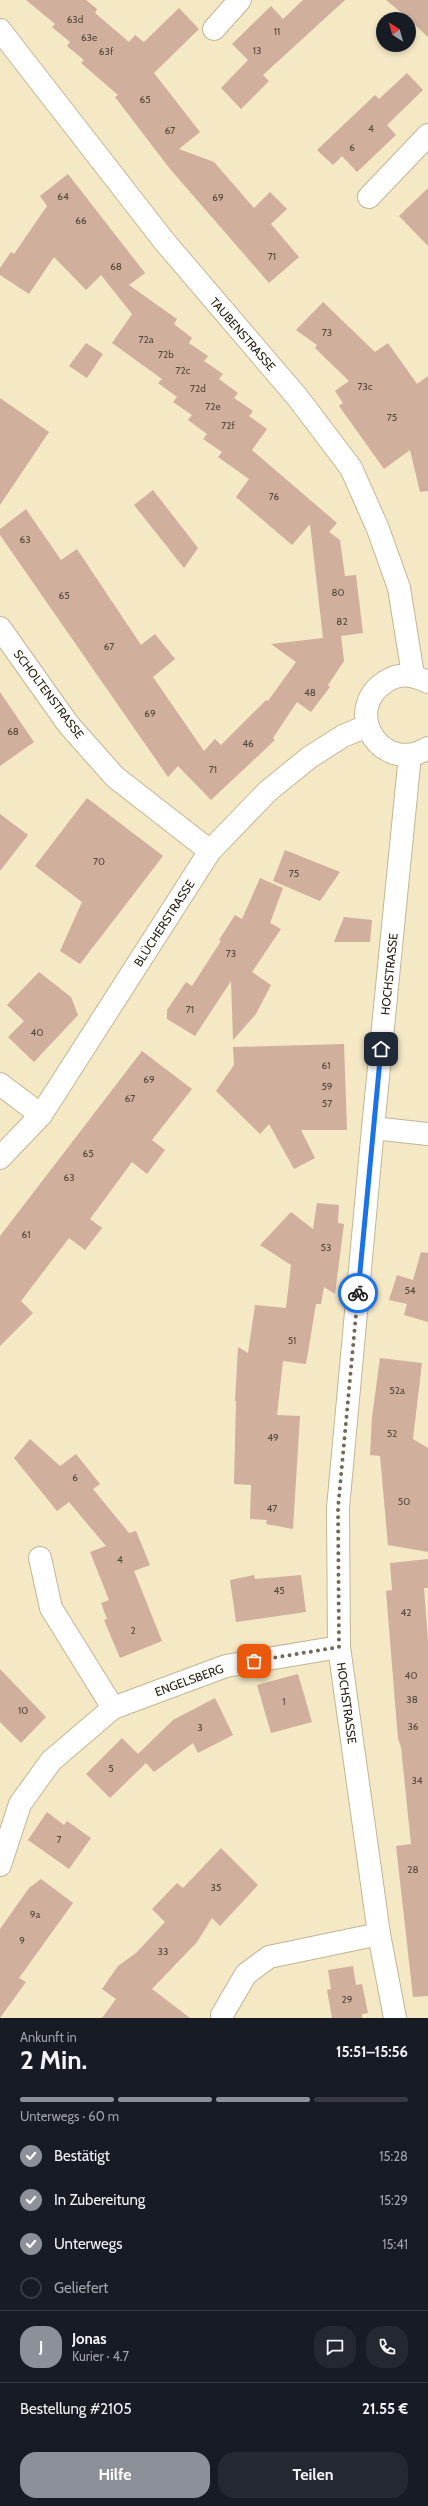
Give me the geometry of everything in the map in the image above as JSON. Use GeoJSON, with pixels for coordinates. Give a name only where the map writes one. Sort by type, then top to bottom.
{"type":"FeatureCollection","features":[{"type":"Feature","properties":{"kind":"street"},"geometry":{"type":"LineString","coordinates":[[214,29],[240,0]]}},
{"type":"Feature","properties":{"kind":"street","name":"TAUBENSTRASSE"},"geometry":{"type":"LineString","coordinates":[[0,30],[164,241],[298,398],[351,468],[378,529],[399,588],[420,679]]}},
{"type":"Feature","properties":{"kind":"street"},"geometry":{"type":"LineString","coordinates":[[369,197],[428,134]]}},
{"type":"Feature","properties":{"kind":"street","name":"SCHOLTENSTRASSE"},"geometry":{"type":"LineString","coordinates":[[0,628],[68,724],[115,777],[210,851]]}},
{"type":"Feature","properties":{"kind":"street"},"geometry":{"type":"LineString","coordinates":[[419,751],[392,753],[376,742],[367,726],[367,704],[375,688],[393,677],[420,679]]}},
{"type":"Feature","properties":{"kind":"street","name":"BLÜCHERSTRASSE"},"geometry":{"type":"LineString","coordinates":[[0,1158],[41,1116],[210,851],[268,791],[310,757],[343,736],[367,726]]}},
{"type":"Feature","properties":{"kind":"street","name":"HOCHSTRASSE"},"geometry":{"type":"LineString","coordinates":[[396,2018],[379,1934],[339,1647],[338,1508],[373,1128],[419,751]]}},
{"type":"Feature","properties":{"kind":"street"},"geometry":{"type":"LineString","coordinates":[[0,1084],[41,1116]]}},
{"type":"Feature","properties":{"kind":"street"},"geometry":{"type":"LineString","coordinates":[[373,1128],[428,1134]]}},
{"type":"Feature","properties":{"kind":"street"},"geometry":{"type":"LineString","coordinates":[[40,1558],[51,1608],[113,1708]]}},
{"type":"Feature","properties":{"kind":"street","name":"ENGELSBERG"},"geometry":{"type":"LineString","coordinates":[[0,1865],[20,1804],[51,1761],[113,1708],[226,1666],[339,1647]]}},
{"type":"Feature","properties":{"kind":"street"},"geometry":{"type":"LineString","coordinates":[[222,2015],[246,1974],[269,1957],[379,1934]]}},
{"type":"Feature","properties":{"kind":"building"},"geometry":{"type":"Polygon","coordinates":[[[26,0],[86,0],[97,9],[95,13],[129,42],[135,35],[144,42],[179,8],[199,29],[154,73],[200,132],[179,149],[214,162],[254,208],[270,192],[287,209],[271,224],[299,257],[269,283],[170,169],[115,97],[118,95],[81,63],[84,60],[67,46],[70,42],[52,27],[55,24],[26,0]]]}},
{"type":"Feature","properties":{"kind":"building"},"geometry":{"type":"Polygon","coordinates":[[[303,0],[345,0],[263,75],[269,81],[241,109],[221,88],[248,60],[232,44],[271,6],[283,19],[303,0]]]}},
{"type":"Feature","properties":{"kind":"building"},"geometry":{"type":"Polygon","coordinates":[[[386,0],[428,0],[428,37],[416,26],[416,12],[401,12],[386,0]]]}},
{"type":"Feature","properties":{"kind":"building"},"geometry":{"type":"Polygon","coordinates":[[[407,73],[423,90],[387,125],[396,135],[357,172],[342,156],[333,165],[317,150],[375,95],[379,99],[407,73]]]}},
{"type":"Feature","properties":{"kind":"building"},"geometry":{"type":"Polygon","coordinates":[[[68,174],[145,273],[129,285],[177,319],[174,324],[192,338],[189,343],[208,356],[204,361],[223,374],[219,379],[238,393],[234,398],[253,411],[249,416],[267,429],[252,450],[337,523],[329,532],[340,540],[345,576],[356,575],[363,633],[341,636],[344,661],[328,685],[330,687],[311,712],[297,702],[273,738],[275,740],[211,800],[178,766],[168,777],[0,535],[0,529],[26,509],[61,560],[77,549],[141,645],[155,634],[175,659],[153,677],[204,751],[215,739],[221,745],[266,700],[268,701],[296,662],[271,644],[323,638],[310,524],[292,545],[236,497],[249,479],[218,457],[222,452],[203,439],[207,434],[188,420],[192,415],[173,402],[177,397],[158,383],[162,379],[112,343],[132,314],[101,275],[86,290],[54,257],[29,294],[0,275],[0,268],[11,252],[14,254],[47,206],[40,196],[68,174]]]}},
{"type":"Feature","properties":{"kind":"building"},"geometry":{"type":"Polygon","coordinates":[[[428,188],[428,246],[399,216],[428,188]]]}},
{"type":"Feature","properties":{"kind":"building"},"geometry":{"type":"Polygon","coordinates":[[[323,302],[375,352],[388,343],[417,384],[428,376],[428,491],[420,492],[410,450],[384,469],[339,406],[343,403],[335,391],[349,381],[315,348],[317,345],[296,330],[323,302]]]}},
{"type":"Feature","properties":{"kind":"building"},"geometry":{"type":"Polygon","coordinates":[[[86,343],[103,354],[87,378],[69,366],[86,343]]]}},
{"type":"Feature","properties":{"kind":"building"},"geometry":{"type":"Polygon","coordinates":[[[0,398],[49,432],[0,505],[0,398]]]}},
{"type":"Feature","properties":{"kind":"building"},"geometry":{"type":"Polygon","coordinates":[[[153,490],[198,548],[184,568],[134,505],[153,490]]]}},
{"type":"Feature","properties":{"kind":"building"},"geometry":{"type":"Polygon","coordinates":[[[0,692],[34,742],[0,766],[0,692]]]}},
{"type":"Feature","properties":{"kind":"building"},"geometry":{"type":"Polygon","coordinates":[[[87,798],[163,856],[80,964],[60,951],[82,902],[35,866],[87,798]]]}},
{"type":"Feature","properties":{"kind":"building"},"geometry":{"type":"Polygon","coordinates":[[[0,814],[28,835],[0,871],[0,814]]]}},
{"type":"Feature","properties":{"kind":"building"},"geometry":{"type":"Polygon","coordinates":[[[285,850],[340,872],[320,901],[273,881],[285,850]]]}},
{"type":"Feature","properties":{"kind":"building"},"geometry":{"type":"Polygon","coordinates":[[[260,878],[283,888],[270,923],[281,929],[252,972],[271,985],[256,1014],[233,1040],[231,981],[195,1036],[167,1019],[167,1010],[186,982],[192,986],[221,941],[219,940],[235,915],[242,919],[260,878]]]}},
{"type":"Feature","properties":{"kind":"building"},"geometry":{"type":"Polygon","coordinates":[[[344,917],[372,920],[370,942],[334,942],[344,917]]]}},
{"type":"Feature","properties":{"kind":"building"},"geometry":{"type":"Polygon","coordinates":[[[39,972],[71,997],[78,1015],[34,1062],[8,1037],[24,1021],[7,1005],[39,972]]]}},
{"type":"Feature","properties":{"kind":"building"},"geometry":{"type":"Polygon","coordinates":[[[344,1044],[347,1130],[301,1130],[315,1158],[294,1169],[269,1124],[260,1134],[216,1091],[234,1065],[233,1047],[344,1044]]]}},
{"type":"Feature","properties":{"kind":"building"},"geometry":{"type":"Polygon","coordinates":[[[142,1051],[192,1089],[152,1140],[165,1150],[147,1174],[132,1162],[90,1219],[102,1228],[85,1250],[69,1238],[21,1301],[33,1313],[0,1346],[0,1236],[142,1051]]]}},
{"type":"Feature","properties":{"kind":"building"},"geometry":{"type":"Polygon","coordinates":[[[317,1203],[339,1205],[338,1223],[344,1224],[335,1294],[324,1287],[321,1304],[316,1304],[306,1364],[283,1361],[277,1415],[300,1416],[293,1529],[266,1524],[267,1520],[250,1519],[251,1485],[234,1484],[235,1401],[238,1347],[248,1353],[255,1305],[286,1308],[291,1265],[260,1245],[291,1212],[313,1229],[317,1203]]]}},
{"type":"Feature","properties":{"kind":"building"},"geometry":{"type":"Polygon","coordinates":[[[421,1252],[428,1253],[428,1322],[404,1315],[407,1304],[389,1300],[397,1275],[413,1280],[421,1252]]]}},
{"type":"Feature","properties":{"kind":"building"},"geometry":{"type":"Polygon","coordinates":[[[380,1358],[422,1363],[413,1439],[428,1448],[428,1552],[388,1545],[380,1456],[370,1455],[372,1417],[380,1358]]]}},
{"type":"Feature","properties":{"kind":"building"},"geometry":{"type":"Polygon","coordinates":[[[30,1439],[60,1466],[76,1454],[100,1484],[93,1489],[129,1533],[136,1531],[150,1565],[134,1571],[162,1641],[120,1658],[104,1620],[107,1619],[101,1603],[109,1600],[90,1552],[106,1546],[69,1502],[57,1511],[14,1458],[30,1439]]]}},
{"type":"Feature","properties":{"kind":"building"},"geometry":{"type":"Polygon","coordinates":[[[428,1559],[428,1588],[424,1588],[428,1641],[428,1996],[413,1997],[396,1846],[411,1844],[401,1747],[398,1739],[386,1591],[392,1590],[390,1563],[428,1559]]]}},
{"type":"Feature","properties":{"kind":"building"},"geometry":{"type":"Polygon","coordinates":[[[254,1575],[255,1579],[301,1575],[306,1612],[236,1622],[230,1580],[254,1575]]]}},
{"type":"Feature","properties":{"kind":"building"},"geometry":{"type":"Polygon","coordinates":[[[0,1669],[46,1717],[21,1743],[0,1722],[0,1669]]]}},
{"type":"Feature","properties":{"kind":"building"},"geometry":{"type":"Polygon","coordinates":[[[298,1674],[312,1722],[271,1733],[257,1685],[298,1674]]]}},
{"type":"Feature","properties":{"kind":"building"},"geometry":{"type":"Polygon","coordinates":[[[215,1698],[233,1735],[198,1753],[193,1743],[154,1772],[146,1763],[110,1798],[86,1774],[122,1738],[138,1754],[173,1720],[215,1698]]]}},
{"type":"Feature","properties":{"kind":"building"},"geometry":{"type":"Polygon","coordinates":[[[47,1812],[64,1825],[67,1821],[91,1838],[69,1869],[28,1840],[47,1812]]]}},
{"type":"Feature","properties":{"kind":"building"},"geometry":{"type":"Polygon","coordinates":[[[221,1848],[258,1885],[220,1926],[212,1918],[197,1942],[152,1989],[190,2018],[102,2018],[116,1999],[102,1989],[118,1966],[136,1953],[165,1922],[152,1909],[177,1883],[183,1888],[221,1848]]]}},
{"type":"Feature","properties":{"kind":"building"},"geometry":{"type":"Polygon","coordinates":[[[41,1879],[73,1903],[19,1978],[26,1982],[0,2018],[0,1929],[29,1888],[41,1879]]]}},
{"type":"Feature","properties":{"kind":"building"},"geometry":{"type":"Polygon","coordinates":[[[353,1966],[356,1985],[362,1984],[368,2013],[362,2014],[362,2018],[332,2018],[327,1990],[331,1989],[328,1970],[353,1966]]]}},
{"type":"Feature","properties":{"kind":"way so far"},"geometry":{"type":"LineString","coordinates":[[254,1661],[339,1647],[338,1508],[358,1293]]}},
{"type":"Feature","properties":{"kind":"route"},"geometry":{"type":"LineString","coordinates":[[358,1293],[381,1049]]}}]}
